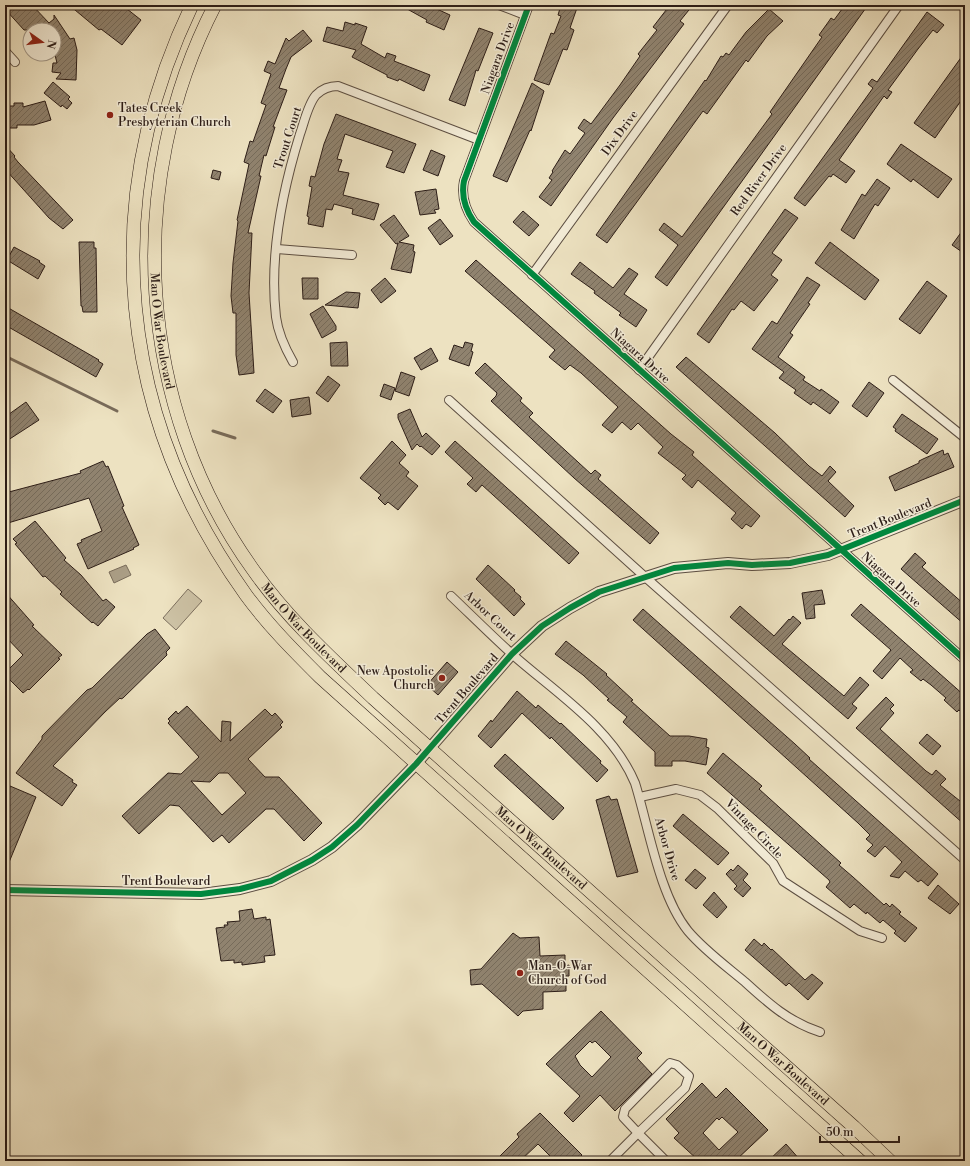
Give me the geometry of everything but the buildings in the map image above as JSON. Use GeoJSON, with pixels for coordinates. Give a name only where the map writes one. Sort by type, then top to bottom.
{"type":"FeatureCollection","features":[{"type":"Feature","properties":{"kind":"main road","name":"Man O War Boulevard"},"geometry":{"type":"LineString","coordinates":[[192,5],[177,36],[157,93],[148,125],[137,184],[133,256],[134,307],[148,388],[164,441],[188,499],[209,539],[247,596],[292,650],[416,764],[860,1161]]}},
{"type":"Feature","properties":{"kind":"main road","name":"Man O War Boulevard"},"geometry":{"type":"LineString","coordinates":[[215,5],[194,50],[174,104],[161,165],[158,191],[155,232],[154,288],[160,340],[167,378],[185,440],[210,496],[242,554],[268,590],[316,645],[837,1111],[890,1161]]}},
{"type":"Feature","properties":{"kind":"street"},"geometry":{"type":"LineString","coordinates":[[499,5],[525,15]]}},
{"type":"Feature","properties":{"kind":"street","name":"Niagara Drive"},"geometry":{"type":"LineString","coordinates":[[529,5],[464,181],[463,194],[469,214],[481,230],[965,660]]}},
{"type":"Feature","properties":{"kind":"street","name":"Dix Drive"},"geometry":{"type":"LineString","coordinates":[[532,275],[728,5]]}},
{"type":"Feature","properties":{"kind":"street","name":"Red River Drive"},"geometry":{"type":"LineString","coordinates":[[639,370],[899,5]]}},
{"type":"Feature","properties":{"kind":"street"},"geometry":{"type":"LineString","coordinates":[[5,51],[15,62]]}},
{"type":"Feature","properties":{"kind":"street","name":"Trout Court"},"geometry":{"type":"LineString","coordinates":[[293,362],[280,336],[276,316],[275,279],[277,249],[284,194],[291,164],[315,96],[323,89],[338,86],[479,140]]}},
{"type":"Feature","properties":{"kind":"street"},"geometry":{"type":"LineString","coordinates":[[277,249],[352,255]]}},
{"type":"Feature","properties":{"kind":"street"},"geometry":{"type":"LineString","coordinates":[[893,380],[965,438]]}},
{"type":"Feature","properties":{"kind":"street"},"geometry":{"type":"LineString","coordinates":[[449,400],[644,576],[965,860]]}},
{"type":"Feature","properties":{"kind":"street","name":"Trent Boulevard"},"geometry":{"type":"LineString","coordinates":[[5,890],[201,894],[240,889],[271,880],[312,860],[332,847],[357,825],[416,764],[512,654],[542,626],[599,592],[644,576],[674,568],[701,565],[790,563],[828,555],[965,500]]}},
{"type":"Feature","properties":{"kind":"street","name":"Arbor Court"},"geometry":{"type":"LineString","coordinates":[[451,596],[512,654]]}},
{"type":"Feature","properties":{"kind":"street","name":"Arbor Drive"},"geometry":{"type":"LineString","coordinates":[[512,654],[603,734],[618,751],[629,767],[640,797],[663,880],[674,908],[689,932],[783,1015],[800,1025],[820,1032]]}},
{"type":"Feature","properties":{"kind":"street","name":"Vintage Circle"},"geometry":{"type":"LineString","coordinates":[[640,797],[676,790],[700,795],[717,808],[773,863],[783,881],[860,931],[882,938]]}},
{"type":"Feature","properties":{"kind":"street"},"geometry":{"type":"LineString","coordinates":[[610,1161],[638,1133],[685,1088],[689,1076],[677,1064],[670,1063],[625,1109],[623,1117],[638,1133],[666,1161]]}},
{"type":"Feature","properties":{"kind":"shaded area"},"geometry":{"type":"Polygon","coordinates":[[[126,565],[131,575],[114,583],[109,572],[126,565]]]}},
{"type":"Feature","properties":{"kind":"shaded area"},"geometry":{"type":"Polygon","coordinates":[[[188,589],[202,601],[176,630],[163,618],[188,589]]]}},
{"type":"Feature","properties":{"kind":"waterway"},"geometry":{"type":"LineString","coordinates":[[5,356],[117,411]]}},
{"type":"Feature","properties":{"kind":"waterway"},"geometry":{"type":"LineString","coordinates":[[213,431],[235,438]]}},
{"type":"Feature","properties":{"kind":"cycle path"},"geometry":{"type":"LineString","coordinates":[[529,5],[464,181],[464,202],[474,222],[965,660]]}},
{"type":"Feature","properties":{"kind":"cycle path"},"geometry":{"type":"LineString","coordinates":[[5,890],[201,894],[240,889],[271,881],[312,860],[332,847],[357,825],[416,764],[512,654],[542,626],[599,592],[674,568],[728,563],[752,565],[790,563],[828,555],[965,500]]}},
{"type":"Feature","properties":{"kind":"place","name":"Tates Creek Presbyterian Church"},"geometry":{"type":"Point","coordinates":[110,115]}},
{"type":"Feature","properties":{"kind":"place","name":"New Apostolic Church"},"geometry":{"type":"Point","coordinates":[442,678]}},
{"type":"Feature","properties":{"kind":"place","name":"Man-O-War Church of God"},"geometry":{"type":"Point","coordinates":[520,973]}}]}
